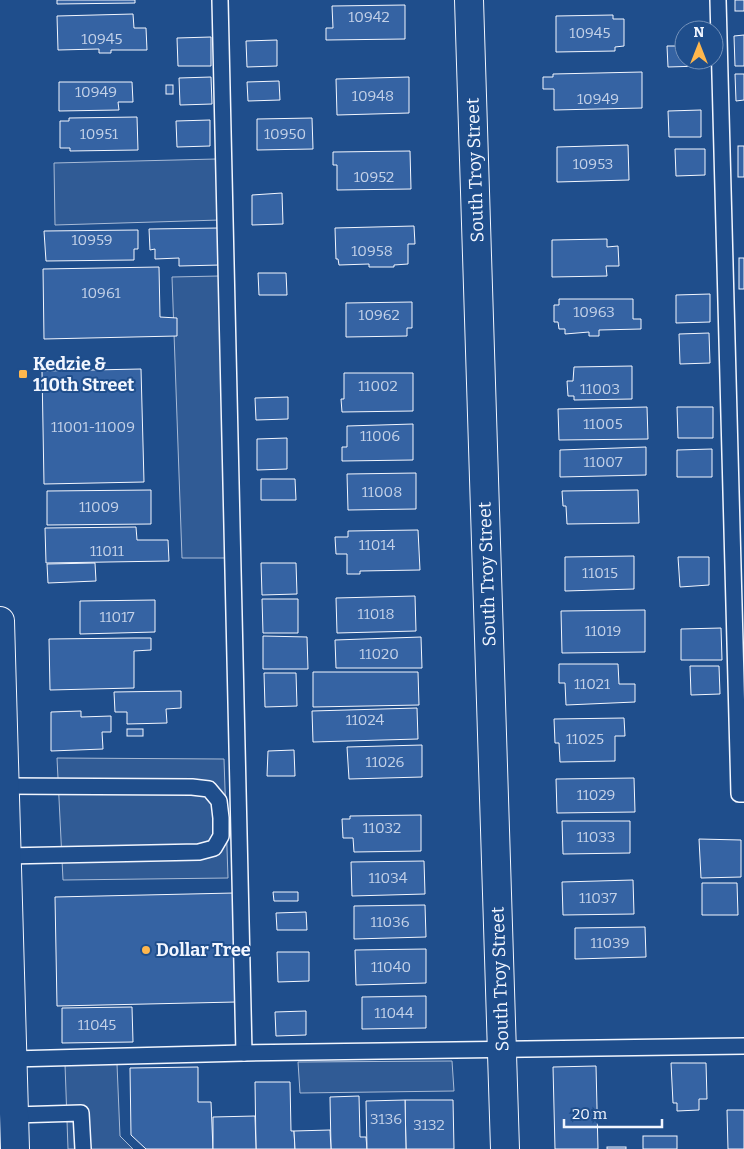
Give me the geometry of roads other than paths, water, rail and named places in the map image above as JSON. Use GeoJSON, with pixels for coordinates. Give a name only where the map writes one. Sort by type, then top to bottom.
{"type":"FeatureCollection","features":[{"type":"Feature","properties":{"kind":"street","name":"South Troy Street"},"geometry":{"type":"LineString","coordinates":[[469,0],[505,1149]]}},
{"type":"Feature","properties":{"kind":"street"},"geometry":{"type":"LineString","coordinates":[[0,621],[3,801],[6,856],[4,925],[15,1149]]}},
{"type":"Feature","properties":{"kind":"lane"},"geometry":{"type":"LineString","coordinates":[[220,0],[244,1053]]}},
{"type":"Feature","properties":{"kind":"lane"},"geometry":{"type":"LineString","coordinates":[[718,0],[739,794],[744,794]]}},
{"type":"Feature","properties":{"kind":"lane"},"geometry":{"type":"LineString","coordinates":[[3,801],[192,787],[209,790],[219,801],[222,818],[221,836],[214,848],[199,852],[6,856]]}},
{"type":"Feature","properties":{"kind":"lane"},"geometry":{"type":"LineString","coordinates":[[12,1058],[744,1046]]}},
{"type":"Feature","properties":{"kind":"lane"},"geometry":{"type":"LineString","coordinates":[[14,1115],[81,1113],[83,1149]]}},
{"type":"Feature","properties":{"kind":"place","name":"Kedzie & 110th Street"},"geometry":{"type":"Point","coordinates":[23,374]}},
{"type":"Feature","properties":{"kind":"place","name":"Dollar Tree"},"geometry":{"type":"Point","coordinates":[146,950]}}]}
